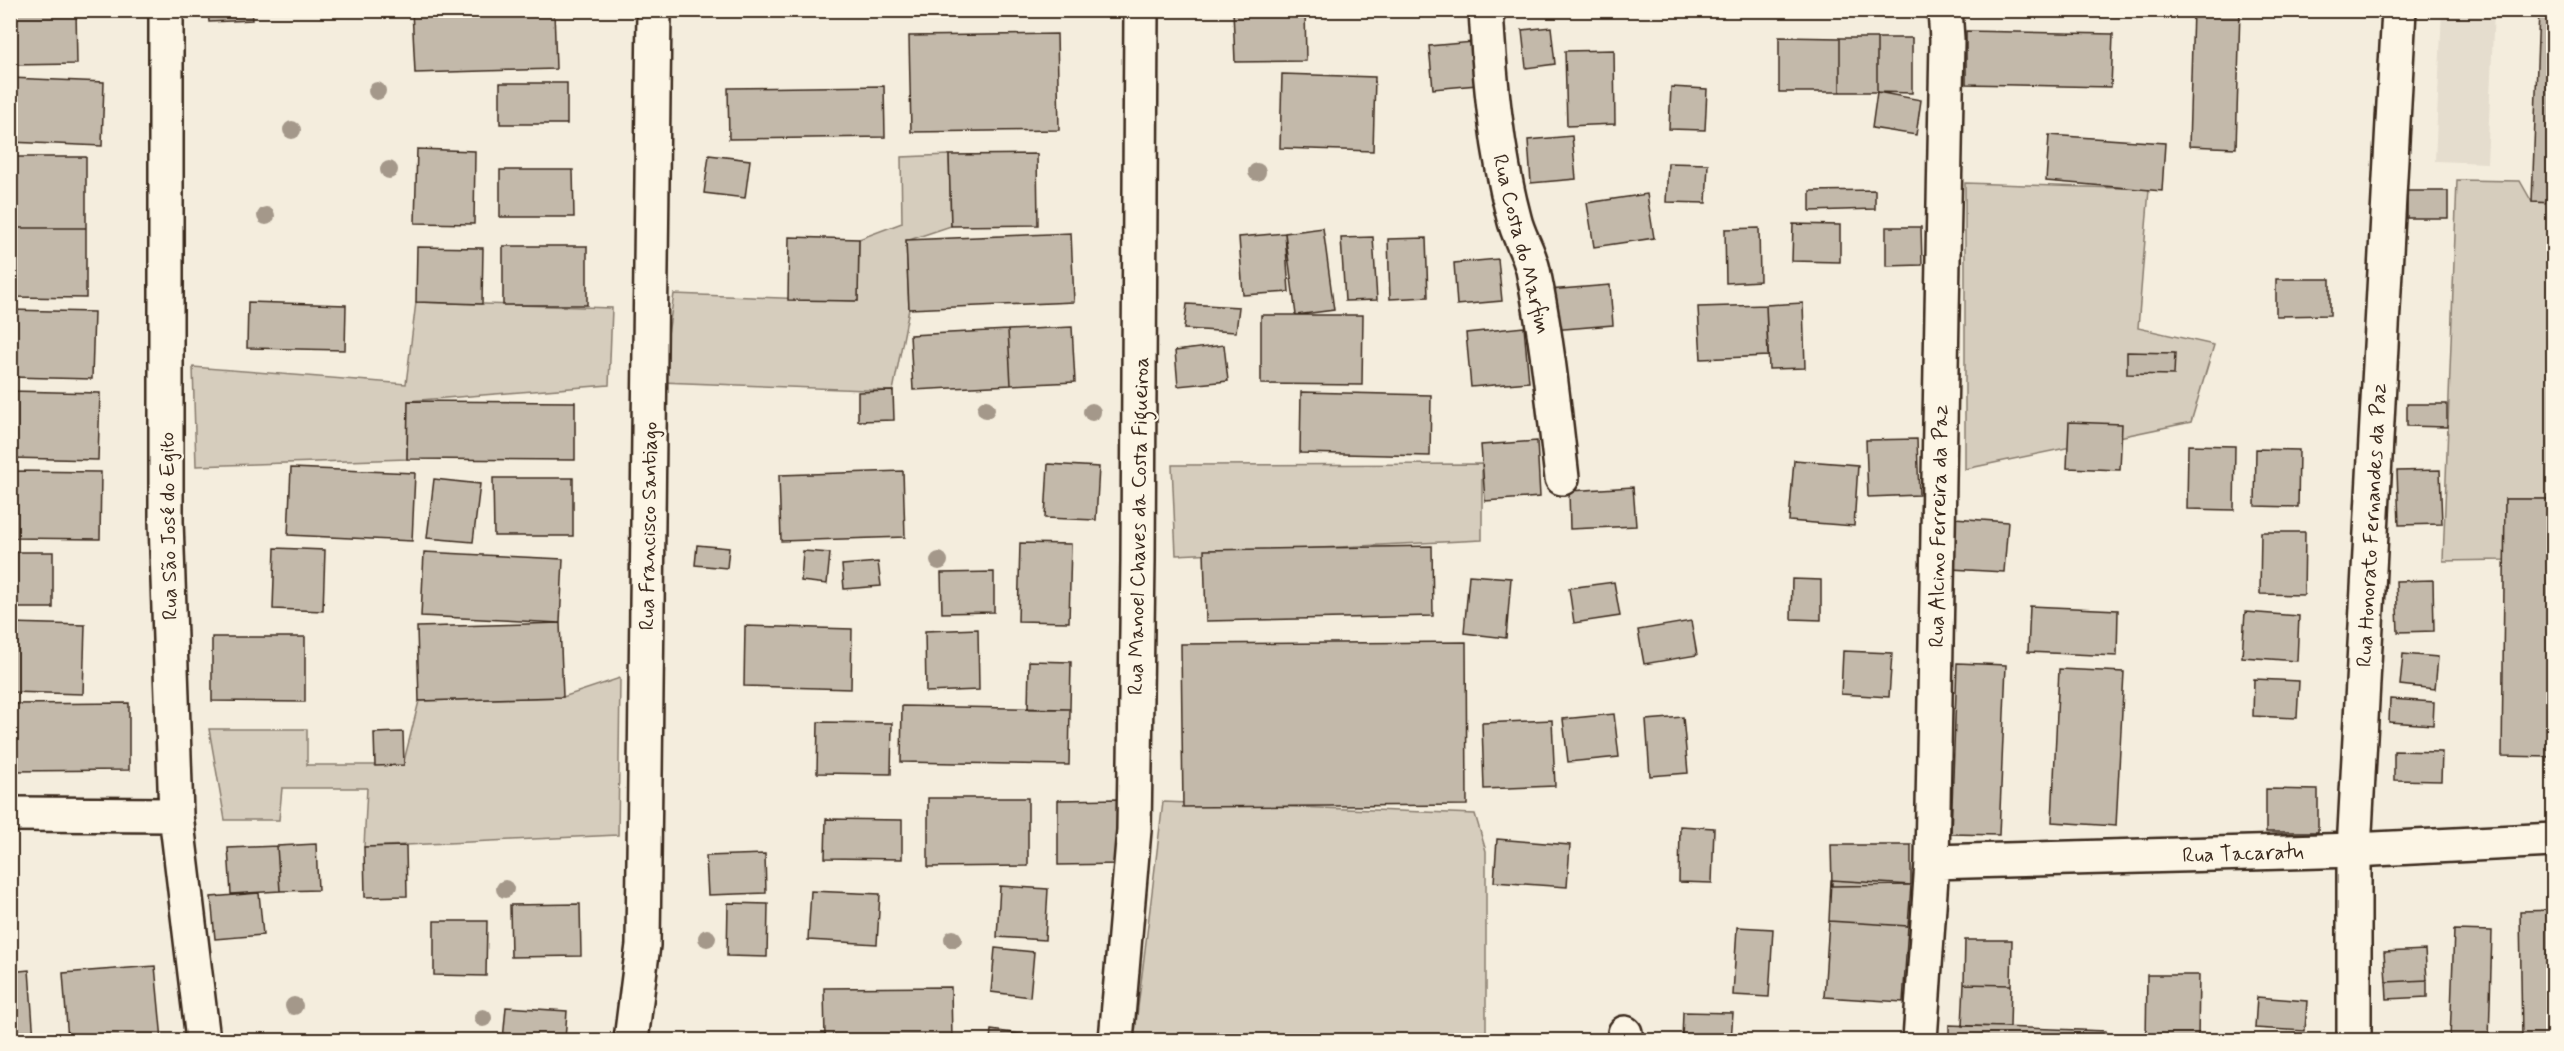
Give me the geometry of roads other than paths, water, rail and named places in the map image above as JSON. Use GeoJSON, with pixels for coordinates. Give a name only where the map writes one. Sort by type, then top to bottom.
{"type":"FeatureCollection","features":[{"type":"Feature","properties":{"kind":"street","name":"Rua São José do Egito"},"geometry":{"type":"LineString","coordinates":[[166,10],[166,521],[176,815],[203,1041]]}},
{"type":"Feature","properties":{"kind":"street","name":"Rua Francisco Santiago"},"geometry":{"type":"LineString","coordinates":[[631,1041],[643,945],[654,10]]}},
{"type":"Feature","properties":{"kind":"street","name":"Rua Manoel Chaves da Costa Figueiroa"},"geometry":{"type":"LineString","coordinates":[[1116,1041],[1134,819],[1141,10]]}},
{"type":"Feature","properties":{"kind":"street","name":"Rua Costa do Marfim"},"geometry":{"type":"LineString","coordinates":[[1486,10],[1491,93],[1499,152],[1514,221],[1532,266],[1547,350],[1562,478]]}},
{"type":"Feature","properties":{"kind":"street","name":"Rua Alcino Ferreira da Paz"},"geometry":{"type":"LineString","coordinates":[[1920,1041],[1932,862],[1945,10]]}},
{"type":"Feature","properties":{"kind":"street","name":"Rua Honorato Fernandes da Paz"},"geometry":{"type":"LineString","coordinates":[[2354,1041],[2354,850],[2399,10]]}},
{"type":"Feature","properties":{"kind":"street"},"geometry":{"type":"LineString","coordinates":[[10,814],[176,815]]}},
{"type":"Feature","properties":{"kind":"street","name":"Rua Tacaratu"},"geometry":{"type":"LineString","coordinates":[[1932,862],[2354,850],[2553,840]]}}]}
